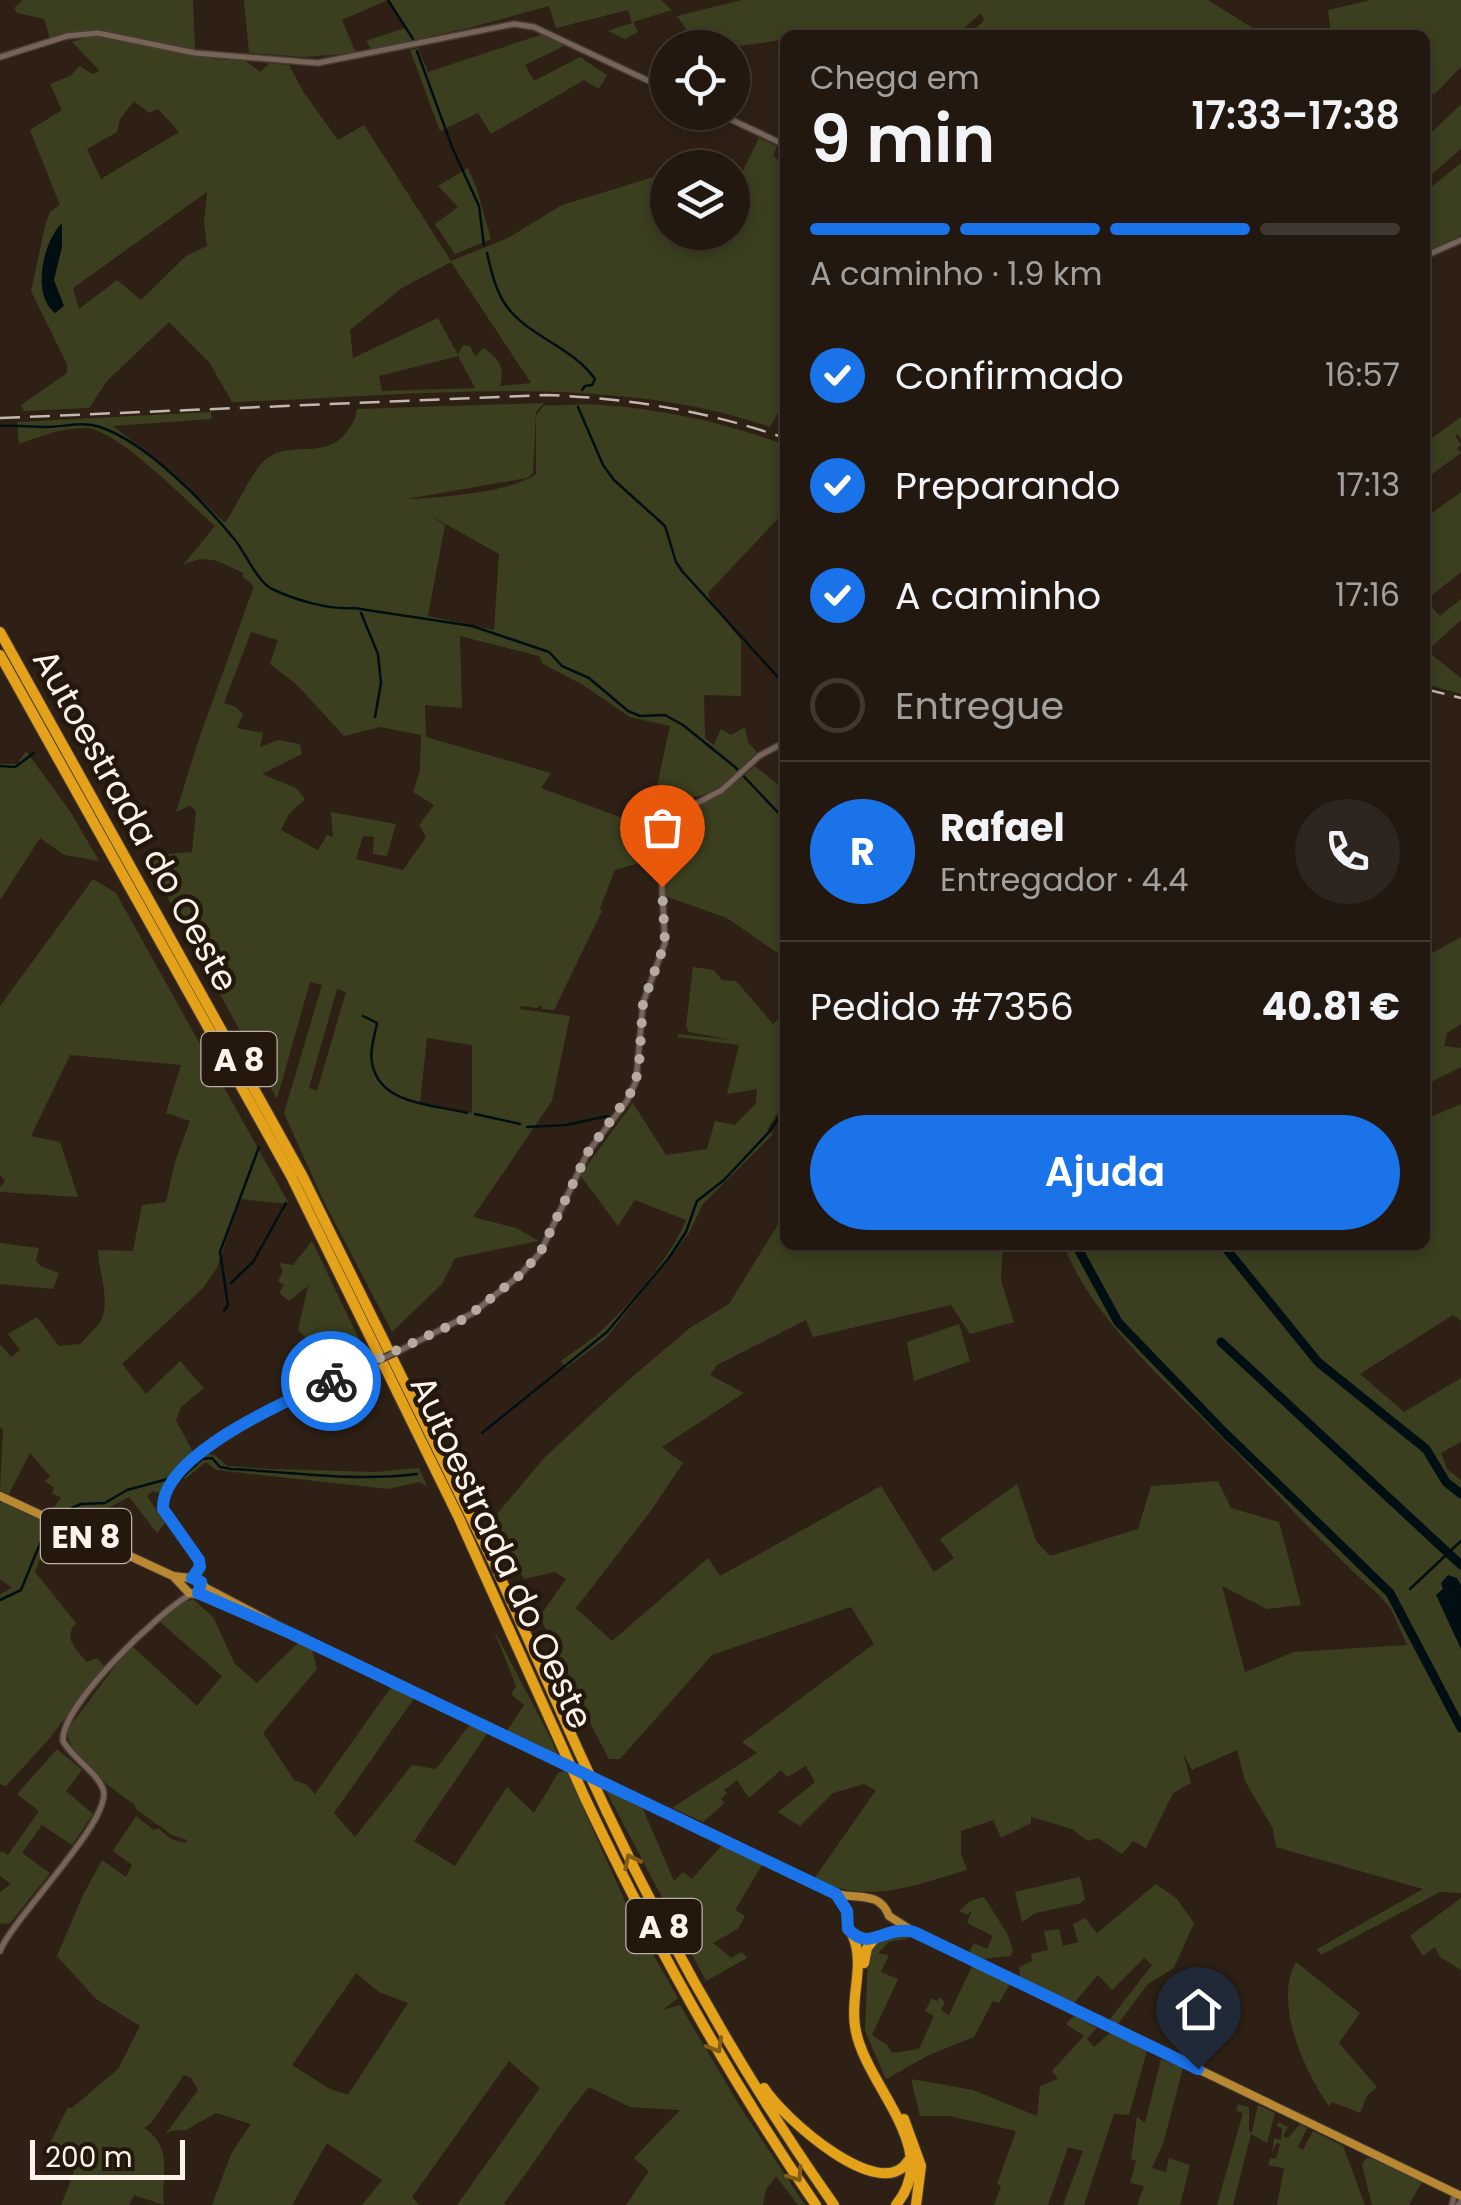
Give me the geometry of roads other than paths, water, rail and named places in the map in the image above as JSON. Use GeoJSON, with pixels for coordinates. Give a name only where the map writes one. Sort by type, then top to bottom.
{"type":"FeatureCollection","features":[{"type":"Feature","properties":{"kind":"highway","name":"Autoestrada do Oeste"},"geometry":{"type":"LineString","coordinates":[[0,632],[302,1175],[496,1568],[662,1923],[727,2040],[834,2205]]}},
{"type":"Feature","properties":{"kind":"highway","name":"Autoestrada do Oeste"},"geometry":{"type":"LineString","coordinates":[[0,655],[271,1138],[437,1471],[586,1798],[681,1987],[750,2106],[816,2205]]}},
{"type":"Feature","properties":{"kind":"highway"},"geometry":{"type":"LineString","coordinates":[[852,1934],[860,1956],[854,2006],[856,2033],[914,2149],[911,2177],[899,2205]]}},
{"type":"Feature","properties":{"kind":"highway"},"geometry":{"type":"LineString","coordinates":[[878,1936],[864,1958],[859,2012],[862,2036],[921,2166],[916,2205]]}},
{"type":"Feature","properties":{"kind":"highway"},"geometry":{"type":"LineString","coordinates":[[727,2040],[742,2053],[791,2124],[830,2166]]}},
{"type":"Feature","properties":{"kind":"highway"},"geometry":{"type":"LineString","coordinates":[[890,2186],[906,2170],[914,2149]]}},
{"type":"Feature","properties":{"kind":"main road","name":"EN 8"},"geometry":{"type":"LineString","coordinates":[[0,1496],[836,1894],[877,1899],[888,1916],[914,1932],[1435,2183],[1458,2200]]}},
{"type":"Feature","properties":{"kind":"main road"},"geometry":{"type":"LineString","coordinates":[[836,1894],[847,1911],[846,1923],[852,1934]]}},
{"type":"Feature","properties":{"kind":"main road"},"geometry":{"type":"LineString","coordinates":[[847,1911],[858,1899]]}},
{"type":"Feature","properties":{"kind":"main road"},"geometry":{"type":"LineString","coordinates":[[878,1936],[888,1916]]}},
{"type":"Feature","properties":{"kind":"main road","name":"EN 8"},"geometry":{"type":"LineString","coordinates":[[852,1934],[862,1940],[898,1929],[914,1932]]}},
{"type":"Feature","properties":{"kind":"street"},"geometry":{"type":"LineString","coordinates":[[0,56],[90,33],[220,56],[318,63],[506,25],[524,25],[650,82]]}},
{"type":"Feature","properties":{"kind":"street"},"geometry":{"type":"LineString","coordinates":[[750,128],[780,143]]}},
{"type":"Feature","properties":{"kind":"street"},"geometry":{"type":"LineString","coordinates":[[1430,254],[1461,240]]}},
{"type":"Feature","properties":{"kind":"street"},"geometry":{"type":"LineString","coordinates":[[0,1951],[6,1937],[66,1862],[103,1806],[102,1786],[63,1741],[66,1724],[129,1643],[181,1600],[200,1567],[194,1550],[163,1509],[164,1496],[201,1452],[280,1405],[466,1318],[536,1258],[588,1152],[631,1094],[639,1066],[645,996],[665,943],[662,887],[668,833],[688,808],[722,790],[759,756],[780,745]]}},
{"type":"Feature","properties":{"kind":"waterway"},"geometry":{"type":"LineString","coordinates":[[388,0],[413,39]]}},
{"type":"Feature","properties":{"kind":"waterway"},"geometry":{"type":"LineString","coordinates":[[417,51],[452,147],[479,206],[484,245]]}},
{"type":"Feature","properties":{"kind":"waterway"},"geometry":{"type":"LineString","coordinates":[[487,253],[499,292],[514,315],[574,358],[595,379],[582,390]]}},
{"type":"Feature","properties":{"kind":"waterway"},"geometry":{"type":"LineString","coordinates":[[578,407],[603,465],[614,480],[665,526],[682,571],[780,679]]}},
{"type":"Feature","properties":{"kind":"waterway"},"geometry":{"type":"LineString","coordinates":[[0,426],[87,424],[118,435],[155,460],[191,492],[235,540],[272,589],[323,606],[472,626],[549,652],[562,666],[589,678],[628,711],[640,716],[665,715],[683,725],[735,767],[780,815]]}},
{"type":"Feature","properties":{"kind":"waterway"},"geometry":{"type":"LineString","coordinates":[[361,613],[378,654],[381,683],[375,717]]}},
{"type":"Feature","properties":{"kind":"waterway"},"geometry":{"type":"LineString","coordinates":[[0,766],[15,767],[34,753]]}},
{"type":"Feature","properties":{"kind":"waterway"},"geometry":{"type":"LineString","coordinates":[[363,1016],[377,1023],[371,1058],[377,1077],[386,1088],[410,1101],[467,1113]]}},
{"type":"Feature","properties":{"kind":"waterway"},"geometry":{"type":"LineString","coordinates":[[475,1114],[520,1124]]}},
{"type":"Feature","properties":{"kind":"waterway"},"geometry":{"type":"LineString","coordinates":[[527,1127],[566,1125],[608,1116]]}},
{"type":"Feature","properties":{"kind":"waterway"},"geometry":{"type":"LineString","coordinates":[[482,1433],[607,1332],[668,1259],[686,1232],[697,1201],[724,1180],[780,1116]]}},
{"type":"Feature","properties":{"kind":"waterway"},"geometry":{"type":"LineString","coordinates":[[224,1311],[228,1305],[220,1252],[259,1147]]}},
{"type":"Feature","properties":{"kind":"waterway"},"geometry":{"type":"LineString","coordinates":[[231,1283],[253,1262],[286,1203]]}},
{"type":"Feature","properties":{"kind":"waterway"},"geometry":{"type":"LineString","coordinates":[[1079,1250],[1118,1322],[1224,1432],[1390,1593],[1461,1728]]}},
{"type":"Feature","properties":{"kind":"waterway"},"geometry":{"type":"LineString","coordinates":[[1227,1250],[1318,1362],[1426,1449],[1446,1482],[1461,1494]]}},
{"type":"Feature","properties":{"kind":"waterway"},"geometry":{"type":"LineString","coordinates":[[1221,1342],[1461,1565]]}},
{"type":"Feature","properties":{"kind":"waterway"},"geometry":{"type":"LineString","coordinates":[[179,1480],[202,1459],[212,1458],[220,1467],[231,1469],[347,1477],[417,1474]]}},
{"type":"Feature","properties":{"kind":"waterway"},"geometry":{"type":"LineString","coordinates":[[54,1516],[81,1504],[105,1503],[127,1490],[168,1479]]}},
{"type":"Feature","properties":{"kind":"waterway"},"geometry":{"type":"LineString","coordinates":[[0,1600],[21,1590],[48,1524]]}},
{"type":"Feature","properties":{"kind":"waterway"},"geometry":{"type":"LineString","coordinates":[[1410,1589],[1461,1541]]}},
{"type":"Feature","properties":{"kind":"railway"},"geometry":{"type":"LineString","coordinates":[[0,418],[546,395],[667,408],[780,436]]}},
{"type":"Feature","properties":{"kind":"railway"},"geometry":{"type":"LineString","coordinates":[[1430,690],[1461,698]]}}]}
